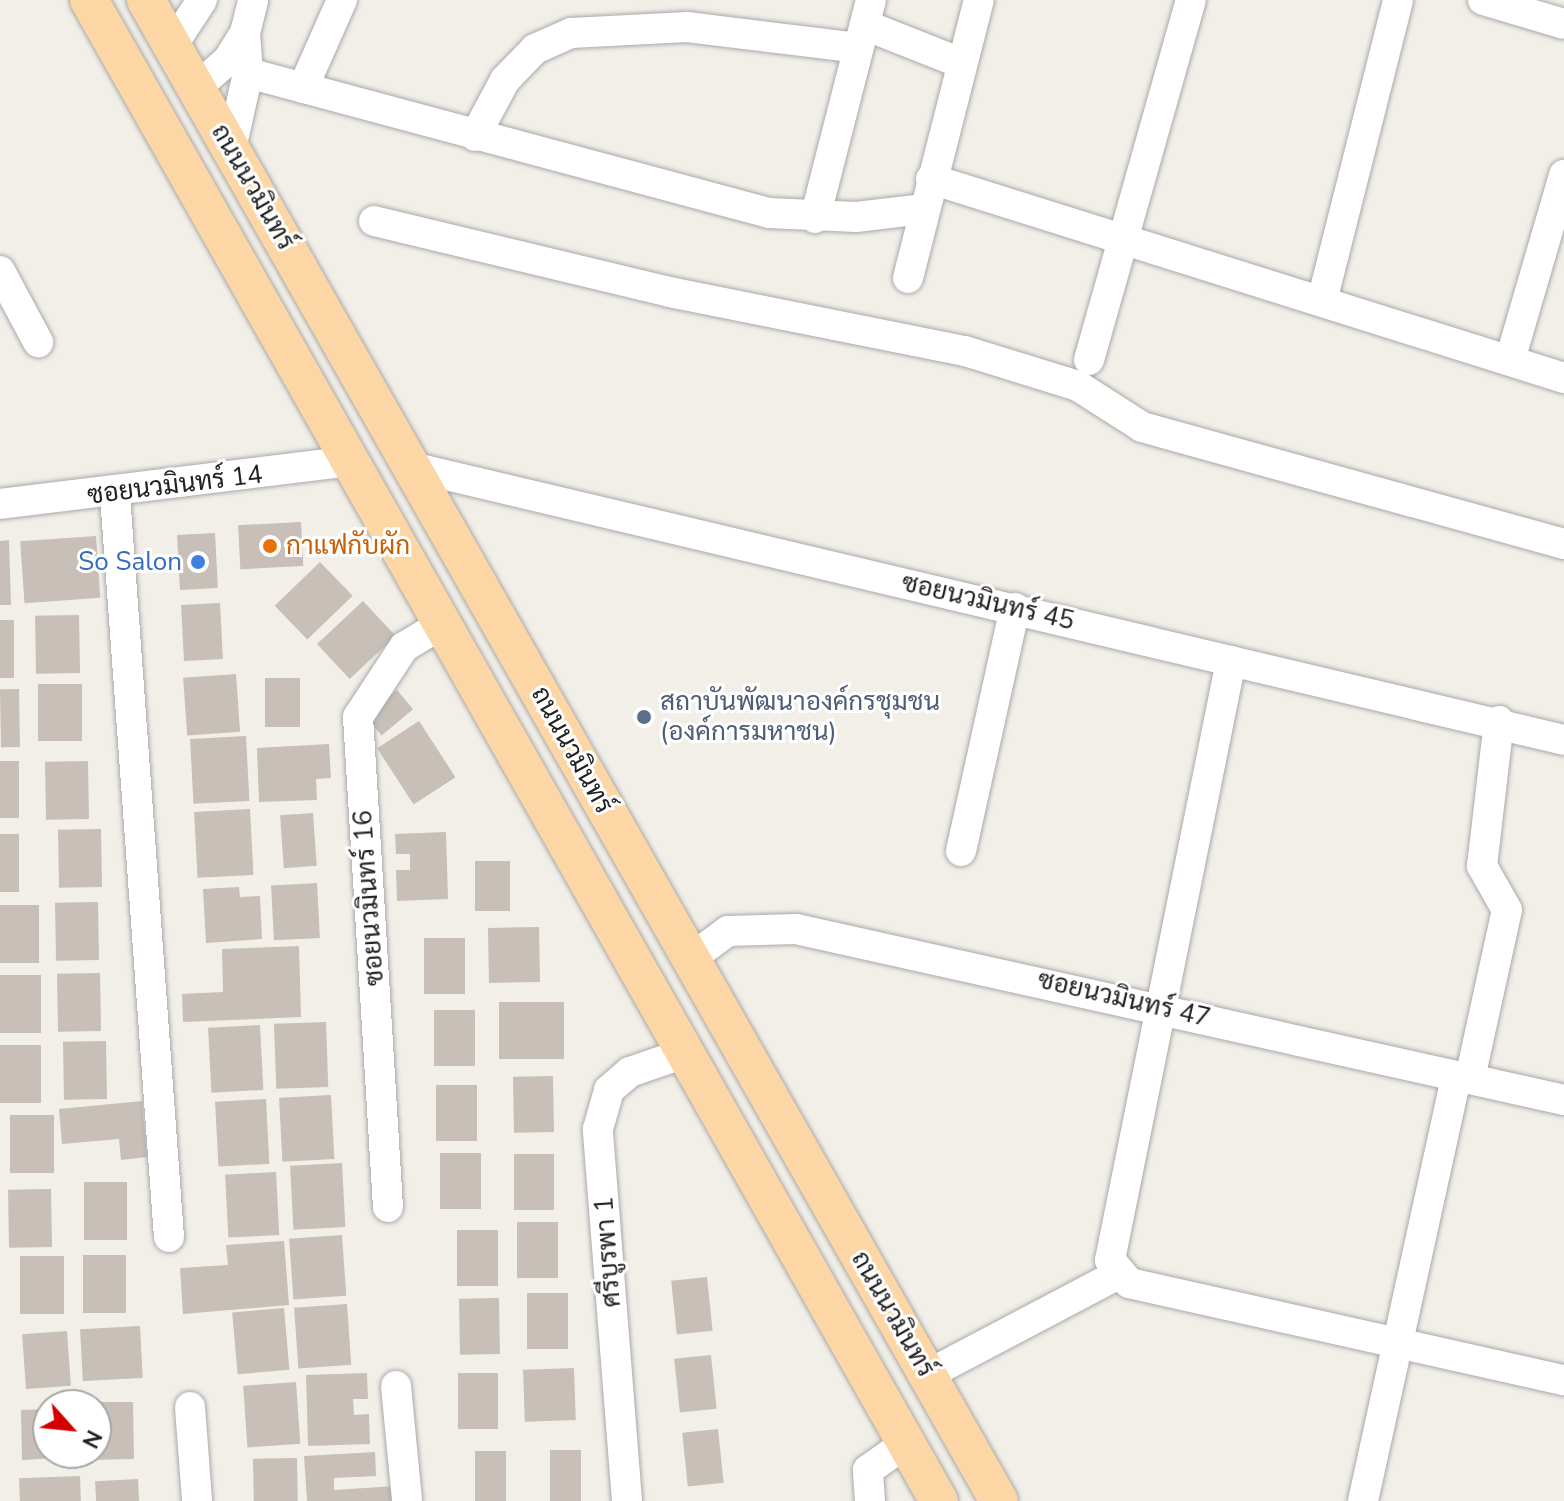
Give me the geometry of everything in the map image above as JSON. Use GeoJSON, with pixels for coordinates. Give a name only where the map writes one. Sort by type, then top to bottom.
{"type":"FeatureCollection","features":[{"type":"Feature","properties":{"kind":"main road","name":"ถนนนวมินทร์"},"geometry":{"type":"LineString","coordinates":[[89,0],[939,1501]]}},
{"type":"Feature","properties":{"kind":"main road","name":"ถนนนวมินทร์"},"geometry":{"type":"LineString","coordinates":[[146,0],[999,1501]]}},
{"type":"Feature","properties":{"kind":"main road"},"geometry":{"type":"LineString","coordinates":[[128,70],[172,46]]}},
{"type":"Feature","properties":{"kind":"main road"},"geometry":{"type":"LineString","coordinates":[[152,114],[196,88]]}},
{"type":"Feature","properties":{"kind":"street"},"geometry":{"type":"LineString","coordinates":[[172,46],[202,0]]}},
{"type":"Feature","properties":{"kind":"street"},"geometry":{"type":"LineString","coordinates":[[231,149],[248,73],[245,33],[253,0]]}},
{"type":"Feature","properties":{"kind":"street"},"geometry":{"type":"LineString","coordinates":[[303,88],[342,0]]}},
{"type":"Feature","properties":{"kind":"street"},"geometry":{"type":"LineString","coordinates":[[908,278],[923,209],[979,0]]}},
{"type":"Feature","properties":{"kind":"street"},"geometry":{"type":"LineString","coordinates":[[1089,360],[1125,242],[1191,0]]}},
{"type":"Feature","properties":{"kind":"street"},"geometry":{"type":"LineString","coordinates":[[1322,301],[1398,0]]}},
{"type":"Feature","properties":{"kind":"street"},"geometry":{"type":"LineString","coordinates":[[1483,0],[1564,24]]}},
{"type":"Feature","properties":{"kind":"street"},"geometry":{"type":"LineString","coordinates":[[475,136],[505,80],[535,49],[571,33],[687,27],[865,24],[961,63]]}},
{"type":"Feature","properties":{"kind":"street"},"geometry":{"type":"LineString","coordinates":[[815,218],[865,24]]}},
{"type":"Feature","properties":{"kind":"street"},"geometry":{"type":"LineString","coordinates":[[196,88],[245,33]]}},
{"type":"Feature","properties":{"kind":"street"},"geometry":{"type":"LineString","coordinates":[[248,73],[670,192],[815,218],[923,209]]}},
{"type":"Feature","properties":{"kind":"street"},"geometry":{"type":"LineString","coordinates":[[1510,360],[1564,175]]}},
{"type":"Feature","properties":{"kind":"street"},"geometry":{"type":"LineString","coordinates":[[931,179],[1564,378]]}},
{"type":"Feature","properties":{"kind":"street"},"geometry":{"type":"LineString","coordinates":[[374,221],[669,292],[965,351],[1078,386],[1142,427],[1564,544]]}},
{"type":"Feature","properties":{"kind":"street"},"geometry":{"type":"LineString","coordinates":[[0,271],[38,342]]}},
{"type":"Feature","properties":{"kind":"street","name":"ซอยนวมินทร์ 14"},"geometry":{"type":"LineString","coordinates":[[0,504],[115,495],[349,461]]}},
{"type":"Feature","properties":{"kind":"street","name":"ซอยนวมินทร์ 45"},"geometry":{"type":"LineString","coordinates":[[412,467],[1231,661],[1499,721],[1564,740]]}},
{"type":"Feature","properties":{"kind":"street"},"geometry":{"type":"LineString","coordinates":[[115,495],[169,1237]]}},
{"type":"Feature","properties":{"kind":"street"},"geometry":{"type":"LineString","coordinates":[[961,851],[1015,608]]}},
{"type":"Feature","properties":{"kind":"street","name":"ซอยนวมินทร์ 16"},"geometry":{"type":"LineString","coordinates":[[388,1207],[358,717],[404,647],[442,624]]}},
{"type":"Feature","properties":{"kind":"street"},"geometry":{"type":"LineString","coordinates":[[1231,661],[1157,1005],[1110,1260],[1117,1275],[1129,1283],[1398,1340],[1564,1380]]}},
{"type":"Feature","properties":{"kind":"street"},"geometry":{"type":"LineString","coordinates":[[1363,1501],[1398,1340],[1507,910],[1482,866],[1499,721]]}},
{"type":"Feature","properties":{"kind":"street","name":"ซอยนวมินทร์ 47"},"geometry":{"type":"LineString","coordinates":[[690,959],[728,931],[796,929],[1157,1005],[1564,1100]]}},
{"type":"Feature","properties":{"kind":"street","name":"ศรีบูรพา 1"},"geometry":{"type":"LineString","coordinates":[[627,1501],[598,1129],[609,1090],[630,1072],[685,1053]]}},
{"type":"Feature","properties":{"kind":"street"},"geometry":{"type":"LineString","coordinates":[[927,1375],[1117,1275]]}},
{"type":"Feature","properties":{"kind":"street"},"geometry":{"type":"LineString","coordinates":[[396,1386],[407,1501]]}},
{"type":"Feature","properties":{"kind":"street"},"geometry":{"type":"LineString","coordinates":[[190,1407],[197,1501]]}},
{"type":"Feature","properties":{"kind":"street"},"geometry":{"type":"LineString","coordinates":[[870,1501],[868,1470],[906,1443]]}},
{"type":"Feature","properties":{"kind":"building","name":"กาแฟกับผัก"},"geometry":{"type":"Polygon","coordinates":[[[301,522],[303,566],[240,569],[238,525],[301,522]]]}},
{"type":"Feature","properties":{"kind":"building","name":"So Salon"},"geometry":{"type":"Polygon","coordinates":[[[215,533],[218,588],[180,590],[177,535],[215,533]]]}},
{"type":"Feature","properties":{"kind":"building"},"geometry":{"type":"Polygon","coordinates":[[[96,536],[100,598],[25,603],[20,541],[96,536]]]}},
{"type":"Feature","properties":{"kind":"building"},"geometry":{"type":"Polygon","coordinates":[[[9,540],[11,605],[0,605],[0,541],[9,540]]]}},
{"type":"Feature","properties":{"kind":"building"},"geometry":{"type":"Polygon","coordinates":[[[320,562],[353,596],[307,640],[275,606],[320,562]]]}},
{"type":"Feature","properties":{"kind":"building"},"geometry":{"type":"Polygon","coordinates":[[[363,601],[396,636],[350,679],[317,644],[363,601]]]}},
{"type":"Feature","properties":{"kind":"building"},"geometry":{"type":"Polygon","coordinates":[[[220,603],[223,659],[184,661],[181,605],[220,603]]]}},
{"type":"Feature","properties":{"kind":"building"},"geometry":{"type":"Polygon","coordinates":[[[79,615],[80,673],[36,674],[35,616],[79,615]]]}},
{"type":"Feature","properties":{"kind":"building"},"geometry":{"type":"Polygon","coordinates":[[[0,620],[14,620],[14,678],[0,678],[0,620]]]}},
{"type":"Feature","properties":{"kind":"building"},"geometry":{"type":"Polygon","coordinates":[[[236,674],[240,732],[187,736],[183,678],[236,674]]]}},
{"type":"Feature","properties":{"kind":"building"},"geometry":{"type":"Polygon","coordinates":[[[265,678],[300,678],[300,727],[265,727],[265,678]]]}},
{"type":"Feature","properties":{"kind":"building"},"geometry":{"type":"Polygon","coordinates":[[[38,684],[82,684],[82,741],[38,741],[38,684]]]}},
{"type":"Feature","properties":{"kind":"building"},"geometry":{"type":"Polygon","coordinates":[[[0,689],[19,689],[20,747],[1,747],[0,689]]]}},
{"type":"Feature","properties":{"kind":"building"},"geometry":{"type":"Polygon","coordinates":[[[397,690],[413,709],[382,736],[366,716],[397,690]]]}},
{"type":"Feature","properties":{"kind":"building"},"geometry":{"type":"Polygon","coordinates":[[[419,721],[455,777],[414,804],[377,748],[419,721]]]}},
{"type":"Feature","properties":{"kind":"building"},"geometry":{"type":"Polygon","coordinates":[[[246,736],[249,801],[193,804],[190,739],[246,736]]]}},
{"type":"Feature","properties":{"kind":"building"},"geometry":{"type":"Polygon","coordinates":[[[329,744],[331,778],[316,779],[317,800],[259,802],[257,748],[329,744]]]}},
{"type":"Feature","properties":{"kind":"building"},"geometry":{"type":"Polygon","coordinates":[[[0,761],[19,761],[19,818],[0,818],[0,761]]]}},
{"type":"Feature","properties":{"kind":"building"},"geometry":{"type":"Polygon","coordinates":[[[88,761],[89,819],[46,820],[45,762],[88,761]]]}},
{"type":"Feature","properties":{"kind":"building"},"geometry":{"type":"Polygon","coordinates":[[[250,809],[253,875],[198,878],[194,812],[250,809]]]}},
{"type":"Feature","properties":{"kind":"building"},"geometry":{"type":"Polygon","coordinates":[[[313,813],[317,866],[284,868],[280,815],[313,813]]]}},
{"type":"Feature","properties":{"kind":"building"},"geometry":{"type":"Polygon","coordinates":[[[101,829],[102,887],[59,888],[58,830],[101,829]]]}},
{"type":"Feature","properties":{"kind":"building"},"geometry":{"type":"Polygon","coordinates":[[[446,832],[448,899],[397,901],[396,870],[410,870],[410,854],[396,854],[395,834],[446,832]]]}},
{"type":"Feature","properties":{"kind":"building"},"geometry":{"type":"Polygon","coordinates":[[[0,834],[19,834],[19,892],[0,892],[0,834]]]}},
{"type":"Feature","properties":{"kind":"building"},"geometry":{"type":"Polygon","coordinates":[[[475,861],[510,861],[510,911],[475,911],[475,861]]]}},
{"type":"Feature","properties":{"kind":"building"},"geometry":{"type":"Polygon","coordinates":[[[317,883],[320,938],[274,940],[271,885],[317,883]]]}},
{"type":"Feature","properties":{"kind":"building"},"geometry":{"type":"Polygon","coordinates":[[[239,887],[240,897],[260,896],[262,939],[206,943],[203,889],[239,887]]]}},
{"type":"Feature","properties":{"kind":"building"},"geometry":{"type":"Polygon","coordinates":[[[98,902],[99,960],[56,961],[55,903],[98,902]]]}},
{"type":"Feature","properties":{"kind":"building"},"geometry":{"type":"Polygon","coordinates":[[[0,905],[39,905],[39,963],[0,963],[0,905]]]}},
{"type":"Feature","properties":{"kind":"building"},"geometry":{"type":"Polygon","coordinates":[[[539,927],[540,982],[489,983],[488,928],[539,927]]]}},
{"type":"Feature","properties":{"kind":"building"},"geometry":{"type":"Polygon","coordinates":[[[424,938],[465,938],[465,994],[424,994],[424,938]]]}},
{"type":"Feature","properties":{"kind":"building"},"geometry":{"type":"Polygon","coordinates":[[[299,946],[301,1017],[183,1022],[182,994],[223,992],[222,949],[299,946]]]}},
{"type":"Feature","properties":{"kind":"building"},"geometry":{"type":"Polygon","coordinates":[[[100,973],[101,1031],[58,1032],[57,974],[100,973]]]}},
{"type":"Feature","properties":{"kind":"building"},"geometry":{"type":"Polygon","coordinates":[[[0,975],[41,975],[41,1033],[0,1033],[0,975]]]}},
{"type":"Feature","properties":{"kind":"building"},"geometry":{"type":"Polygon","coordinates":[[[499,1002],[564,1002],[564,1059],[499,1059],[499,1002]]]}},
{"type":"Feature","properties":{"kind":"building"},"geometry":{"type":"Polygon","coordinates":[[[434,1010],[475,1010],[475,1066],[434,1066],[434,1010]]]}},
{"type":"Feature","properties":{"kind":"building"},"geometry":{"type":"Polygon","coordinates":[[[326,1022],[328,1087],[276,1089],[274,1024],[326,1022]]]}},
{"type":"Feature","properties":{"kind":"building"},"geometry":{"type":"Polygon","coordinates":[[[260,1025],[263,1090],[211,1093],[208,1028],[260,1025]]]}},
{"type":"Feature","properties":{"kind":"building"},"geometry":{"type":"Polygon","coordinates":[[[106,1041],[107,1099],[64,1100],[63,1042],[106,1041]]]}},
{"type":"Feature","properties":{"kind":"building"},"geometry":{"type":"Polygon","coordinates":[[[0,1045],[41,1045],[41,1103],[0,1103],[0,1045]]]}},
{"type":"Feature","properties":{"kind":"building"},"geometry":{"type":"Polygon","coordinates":[[[553,1076],[554,1132],[514,1133],[513,1077],[553,1076]]]}},
{"type":"Feature","properties":{"kind":"building"},"geometry":{"type":"Polygon","coordinates":[[[436,1085],[477,1085],[477,1141],[436,1141],[436,1085]]]}},
{"type":"Feature","properties":{"kind":"building"},"geometry":{"type":"Polygon","coordinates":[[[331,1095],[334,1159],[282,1162],[279,1098],[331,1095]]]}},
{"type":"Feature","properties":{"kind":"building"},"geometry":{"type":"Polygon","coordinates":[[[266,1099],[269,1164],[218,1167],[215,1102],[266,1099]]]}},
{"type":"Feature","properties":{"kind":"building"},"geometry":{"type":"Polygon","coordinates":[[[142,1101],[147,1157],[121,1160],[119,1139],[62,1144],[59,1109],[142,1101]]]}},
{"type":"Feature","properties":{"kind":"building"},"geometry":{"type":"Polygon","coordinates":[[[10,1115],[54,1115],[54,1173],[10,1173],[10,1115]]]}},
{"type":"Feature","properties":{"kind":"building"},"geometry":{"type":"Polygon","coordinates":[[[440,1153],[481,1153],[481,1209],[440,1209],[440,1153]]]}},
{"type":"Feature","properties":{"kind":"building"},"geometry":{"type":"Polygon","coordinates":[[[514,1154],[554,1154],[554,1210],[514,1210],[514,1154]]]}},
{"type":"Feature","properties":{"kind":"building"},"geometry":{"type":"Polygon","coordinates":[[[342,1163],[345,1227],[293,1230],[290,1166],[342,1163]]]}},
{"type":"Feature","properties":{"kind":"building"},"geometry":{"type":"Polygon","coordinates":[[[276,1172],[279,1235],[228,1238],[225,1175],[276,1172]]]}},
{"type":"Feature","properties":{"kind":"building"},"geometry":{"type":"Polygon","coordinates":[[[84,1182],[127,1182],[127,1240],[84,1240],[84,1182]]]}},
{"type":"Feature","properties":{"kind":"building"},"geometry":{"type":"Polygon","coordinates":[[[51,1189],[52,1247],[9,1248],[8,1190],[51,1189]]]}},
{"type":"Feature","properties":{"kind":"building"},"geometry":{"type":"Polygon","coordinates":[[[517,1222],[558,1222],[558,1278],[517,1278],[517,1222]]]}},
{"type":"Feature","properties":{"kind":"building"},"geometry":{"type":"Polygon","coordinates":[[[457,1230],[498,1230],[498,1286],[457,1286],[457,1230]]]}},
{"type":"Feature","properties":{"kind":"building"},"geometry":{"type":"Polygon","coordinates":[[[342,1235],[346,1296],[293,1300],[289,1239],[342,1235]]]}},
{"type":"Feature","properties":{"kind":"building"},"geometry":{"type":"Polygon","coordinates":[[[284,1241],[289,1305],[183,1314],[180,1268],[228,1265],[226,1245],[284,1241]]]}},
{"type":"Feature","properties":{"kind":"building"},"geometry":{"type":"Polygon","coordinates":[[[83,1255],[126,1255],[126,1313],[83,1313],[83,1255]]]}},
{"type":"Feature","properties":{"kind":"building"},"geometry":{"type":"Polygon","coordinates":[[[20,1256],[64,1256],[64,1314],[20,1314],[20,1256]]]}},
{"type":"Feature","properties":{"kind":"building"},"geometry":{"type":"Polygon","coordinates":[[[707,1277],[713,1331],[677,1334],[671,1281],[707,1277]]]}},
{"type":"Feature","properties":{"kind":"building"},"geometry":{"type":"Polygon","coordinates":[[[527,1293],[568,1293],[568,1349],[527,1349],[527,1293]]]}},
{"type":"Feature","properties":{"kind":"building"},"geometry":{"type":"Polygon","coordinates":[[[499,1298],[500,1354],[460,1355],[459,1299],[499,1298]]]}},
{"type":"Feature","properties":{"kind":"building"},"geometry":{"type":"Polygon","coordinates":[[[347,1304],[351,1365],[298,1369],[294,1308],[347,1304]]]}},
{"type":"Feature","properties":{"kind":"building"},"geometry":{"type":"Polygon","coordinates":[[[284,1308],[289,1370],[238,1374],[232,1313],[284,1308]]]}},
{"type":"Feature","properties":{"kind":"building"},"geometry":{"type":"Polygon","coordinates":[[[140,1326],[143,1378],[83,1381],[80,1329],[140,1326]]]}},
{"type":"Feature","properties":{"kind":"building"},"geometry":{"type":"Polygon","coordinates":[[[67,1331],[71,1386],[26,1389],[22,1334],[67,1331]]]}},
{"type":"Feature","properties":{"kind":"building"},"geometry":{"type":"Polygon","coordinates":[[[711,1355],[717,1409],[680,1413],[674,1359],[711,1355]]]}},
{"type":"Feature","properties":{"kind":"building"},"geometry":{"type":"Polygon","coordinates":[[[574,1368],[576,1420],[525,1422],[523,1370],[574,1368]]]}},
{"type":"Feature","properties":{"kind":"building"},"geometry":{"type":"Polygon","coordinates":[[[367,1373],[368,1399],[353,1399],[354,1415],[369,1414],[370,1444],[308,1446],[306,1375],[367,1373]]]}},
{"type":"Feature","properties":{"kind":"building"},"geometry":{"type":"Polygon","coordinates":[[[458,1373],[498,1373],[498,1429],[458,1429],[458,1373]]]}},
{"type":"Feature","properties":{"kind":"building"},"geometry":{"type":"Polygon","coordinates":[[[296,1382],[300,1444],[247,1448],[243,1386],[296,1382]]]}},
{"type":"Feature","properties":{"kind":"building"},"geometry":{"type":"Polygon","coordinates":[[[112,1402],[133,1402],[134,1459],[112,1460],[112,1402]]]}},
{"type":"Feature","properties":{"kind":"building"},"geometry":{"type":"Polygon","coordinates":[[[21,1410],[32,1410],[32,1459],[22,1460],[21,1410]]]}},
{"type":"Feature","properties":{"kind":"building"},"geometry":{"type":"Polygon","coordinates":[[[718,1429],[724,1483],[688,1486],[682,1433],[718,1429]]]}},
{"type":"Feature","properties":{"kind":"building"},"geometry":{"type":"Polygon","coordinates":[[[550,1450],[581,1450],[581,1501],[550,1501],[550,1450]]]}},
{"type":"Feature","properties":{"kind":"building"},"geometry":{"type":"Polygon","coordinates":[[[475,1451],[506,1451],[506,1501],[475,1501],[475,1451]]]}},
{"type":"Feature","properties":{"kind":"building"},"geometry":{"type":"Polygon","coordinates":[[[375,1452],[376,1476],[334,1478],[334,1490],[396,1486],[397,1501],[307,1501],[304,1456],[375,1452]]]}},
{"type":"Feature","properties":{"kind":"building"},"geometry":{"type":"Polygon","coordinates":[[[297,1458],[298,1501],[254,1501],[253,1459],[297,1458]]]}},
{"type":"Feature","properties":{"kind":"building"},"geometry":{"type":"Polygon","coordinates":[[[80,1476],[81,1501],[20,1501],[19,1478],[80,1476]]]}},
{"type":"Feature","properties":{"kind":"building"},"geometry":{"type":"Polygon","coordinates":[[[138,1479],[139,1501],[96,1501],[95,1481],[138,1479]]]}},
{"type":"Feature","properties":{"kind":"place","name":"กาแฟกับผัก"},"geometry":{"type":"Point","coordinates":[270,546]}},
{"type":"Feature","properties":{"kind":"place","name":"So Salon"},"geometry":{"type":"Point","coordinates":[198,562]}},
{"type":"Feature","properties":{"kind":"place","name":"สถาบันพัฒนาองค์กรชุมชน (องค์การมหาชน)"},"geometry":{"type":"Point","coordinates":[644,717]}}]}
